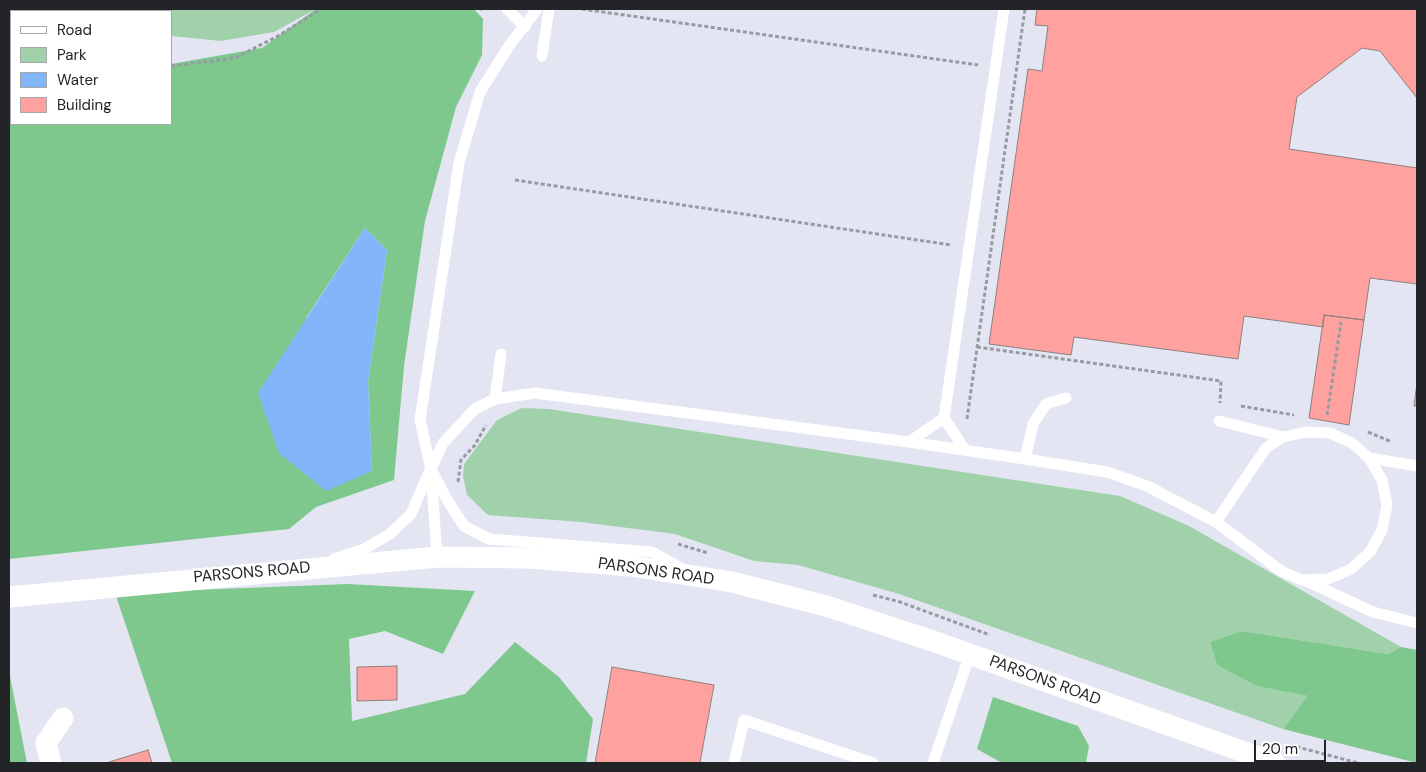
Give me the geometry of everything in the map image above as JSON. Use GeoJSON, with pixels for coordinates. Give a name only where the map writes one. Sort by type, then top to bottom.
{"type":"FeatureCollection","features":[{"type":"Feature","properties":{"kind":"street","name":"PARSONS ROAD"},"geometry":{"type":"LineString","coordinates":[[9,597],[437,557],[529,558],[631,566],[732,582],[826,606],[970,654],[1275,763]]}},
{"type":"Feature","properties":{"kind":"street"},"geometry":{"type":"LineString","coordinates":[[51,763],[46,742],[62,718]]}},
{"type":"Feature","properties":{"kind":"lane"},"geometry":{"type":"LineString","coordinates":[[506,9],[525,27]]}},
{"type":"Feature","properties":{"kind":"lane"},"geometry":{"type":"LineString","coordinates":[[437,557],[431,468],[420,420],[459,163],[480,92],[509,46],[537,9]]}},
{"type":"Feature","properties":{"kind":"lane"},"geometry":{"type":"LineString","coordinates":[[542,56],[549,9]]}},
{"type":"Feature","properties":{"kind":"lane"},"geometry":{"type":"LineString","coordinates":[[965,450],[944,418],[1004,9]]}},
{"type":"Feature","properties":{"kind":"lane"},"geometry":{"type":"LineString","coordinates":[[495,399],[502,354]]}},
{"type":"Feature","properties":{"kind":"lane"},"geometry":{"type":"LineString","coordinates":[[306,568],[364,549],[390,534],[411,514],[443,443],[475,409],[495,399],[535,393],[909,442],[1107,472],[1147,486],[1216,522],[1281,571],[1373,612],[1417,623]]}},
{"type":"Feature","properties":{"kind":"lane"},"geometry":{"type":"LineString","coordinates":[[1025,460],[1033,424],[1046,404],[1066,398]]}},
{"type":"Feature","properties":{"kind":"lane"},"geometry":{"type":"LineString","coordinates":[[909,442],[944,418]]}},
{"type":"Feature","properties":{"kind":"lane"},"geometry":{"type":"LineString","coordinates":[[1219,421],[1283,437]]}},
{"type":"Feature","properties":{"kind":"lane"},"geometry":{"type":"LineString","coordinates":[[1216,522],[1266,448],[1283,437],[1306,432],[1330,433],[1352,443],[1369,458],[1382,480],[1386,505],[1382,530],[1370,552],[1351,569],[1328,578],[1302,580]]}},
{"type":"Feature","properties":{"kind":"lane"},"geometry":{"type":"LineString","coordinates":[[1369,458],[1417,466]]}},
{"type":"Feature","properties":{"kind":"lane"},"geometry":{"type":"LineString","coordinates":[[431,468],[446,498],[464,526],[489,539],[652,552],[698,577]]}},
{"type":"Feature","properties":{"kind":"lane"},"geometry":{"type":"LineString","coordinates":[[933,763],[970,654]]}},
{"type":"Feature","properties":{"kind":"lane"},"geometry":{"type":"LineString","coordinates":[[734,763],[744,720],[873,763]]}},
{"type":"Feature","properties":{"kind":"path"},"geometry":{"type":"LineString","coordinates":[[172,66],[235,58],[278,36],[321,9]]}},
{"type":"Feature","properties":{"kind":"path"},"geometry":{"type":"LineString","coordinates":[[582,9],[1015,71]]}},
{"type":"Feature","properties":{"kind":"path"},"geometry":{"type":"LineString","coordinates":[[965,450],[977,347],[1025,9]]}},
{"type":"Feature","properties":{"kind":"path"},"geometry":{"type":"LineString","coordinates":[[515,180],[991,250]]}},
{"type":"Feature","properties":{"kind":"path"},"geometry":{"type":"LineString","coordinates":[[1326,423],[1341,322]]}},
{"type":"Feature","properties":{"kind":"path"},"geometry":{"type":"LineString","coordinates":[[977,347],[1221,381],[1219,402],[1229,404]]}},
{"type":"Feature","properties":{"kind":"path"},"geometry":{"type":"LineString","coordinates":[[1239,406],[1297,416]]}},
{"type":"Feature","properties":{"kind":"path"},"geometry":{"type":"LineString","coordinates":[[458,486],[461,460],[475,445],[489,419]]}},
{"type":"Feature","properties":{"kind":"path"},"geometry":{"type":"LineString","coordinates":[[1362,429],[1398,445]]}},
{"type":"Feature","properties":{"kind":"path"},"geometry":{"type":"LineString","coordinates":[[677,544],[715,556]]}},
{"type":"Feature","properties":{"kind":"path"},"geometry":{"type":"LineString","coordinates":[[863,593],[900,602],[992,636]]}},
{"type":"Feature","properties":{"kind":"path"},"geometry":{"type":"LineString","coordinates":[[1288,744],[1358,763]]}},
{"type":"Feature","properties":{"kind":"green space"},"geometry":{"type":"Polygon","coordinates":[[[9,9],[34,10],[10,10],[10,125],[172,125],[172,64],[262,48],[316,9],[474,9],[483,19],[482,55],[456,107],[425,221],[404,366],[394,480],[316,507],[289,529],[9,559],[9,9]],[[365,228],[306,318],[372,471],[368,381],[387,250],[365,228]]]}},
{"type":"Feature","properties":{"kind":"green space"},"geometry":{"type":"Polygon","coordinates":[[[100,9],[316,9],[274,32],[221,41],[172,36],[172,10],[100,9]]]}},
{"type":"Feature","properties":{"kind":"green space"},"geometry":{"type":"Polygon","coordinates":[[[522,408],[549,409],[1120,496],[1189,526],[1401,647],[1388,654],[1242,631],[1210,642],[1217,665],[1256,686],[1309,696],[1283,729],[899,594],[798,565],[754,561],[675,534],[581,522],[488,515],[467,495],[463,476],[464,464],[497,420],[522,408]]]}},
{"type":"Feature","properties":{"kind":"green space"},"geometry":{"type":"Polygon","coordinates":[[[348,584],[475,591],[443,654],[385,631],[349,639],[352,721],[465,694],[515,642],[559,677],[593,719],[586,763],[172,763],[115,593],[348,584]]]}},
{"type":"Feature","properties":{"kind":"green space"},"geometry":{"type":"Polygon","coordinates":[[[1242,631],[1388,654],[1401,647],[1417,650],[1417,763],[1283,729],[1308,696],[1256,686],[1217,665],[1210,642],[1242,631]]]}},
{"type":"Feature","properties":{"kind":"green space"},"geometry":{"type":"Polygon","coordinates":[[[9,671],[27,763],[9,763],[9,671]]]}},
{"type":"Feature","properties":{"kind":"green space"},"geometry":{"type":"Polygon","coordinates":[[[993,697],[1078,726],[1089,746],[1086,763],[1002,763],[977,749],[993,697]]]}},
{"type":"Feature","properties":{"kind":"water"},"geometry":{"type":"Polygon","coordinates":[[[365,228],[387,250],[368,381],[372,471],[326,491],[279,453],[258,393],[365,228]]]}},
{"type":"Feature","properties":{"kind":"building"},"geometry":{"type":"Polygon","coordinates":[[[1037,9],[1417,9],[1417,98],[1380,51],[1362,48],[1297,97],[1289,149],[1417,168],[1417,284],[1370,278],[1364,320],[1324,315],[1323,327],[1244,316],[1238,359],[1074,337],[1071,355],[989,344],[1028,69],[1042,71],[1048,26],[1035,25],[1037,9]]]}},
{"type":"Feature","properties":{"kind":"building"},"geometry":{"type":"Polygon","coordinates":[[[1324,315],[1364,320],[1349,425],[1309,418],[1324,315]]]}},
{"type":"Feature","properties":{"kind":"building"},"geometry":{"type":"Polygon","coordinates":[[[1417,383],[1417,406],[1414,406],[1417,383]]]}},
{"type":"Feature","properties":{"kind":"building"},"geometry":{"type":"Polygon","coordinates":[[[397,666],[397,700],[357,701],[357,667],[397,666]]]}},
{"type":"Feature","properties":{"kind":"building"},"geometry":{"type":"Polygon","coordinates":[[[612,667],[714,685],[700,763],[595,763],[612,667]]]}},
{"type":"Feature","properties":{"kind":"building"},"geometry":{"type":"Polygon","coordinates":[[[148,750],[152,763],[106,763],[148,750]]]}}]}
